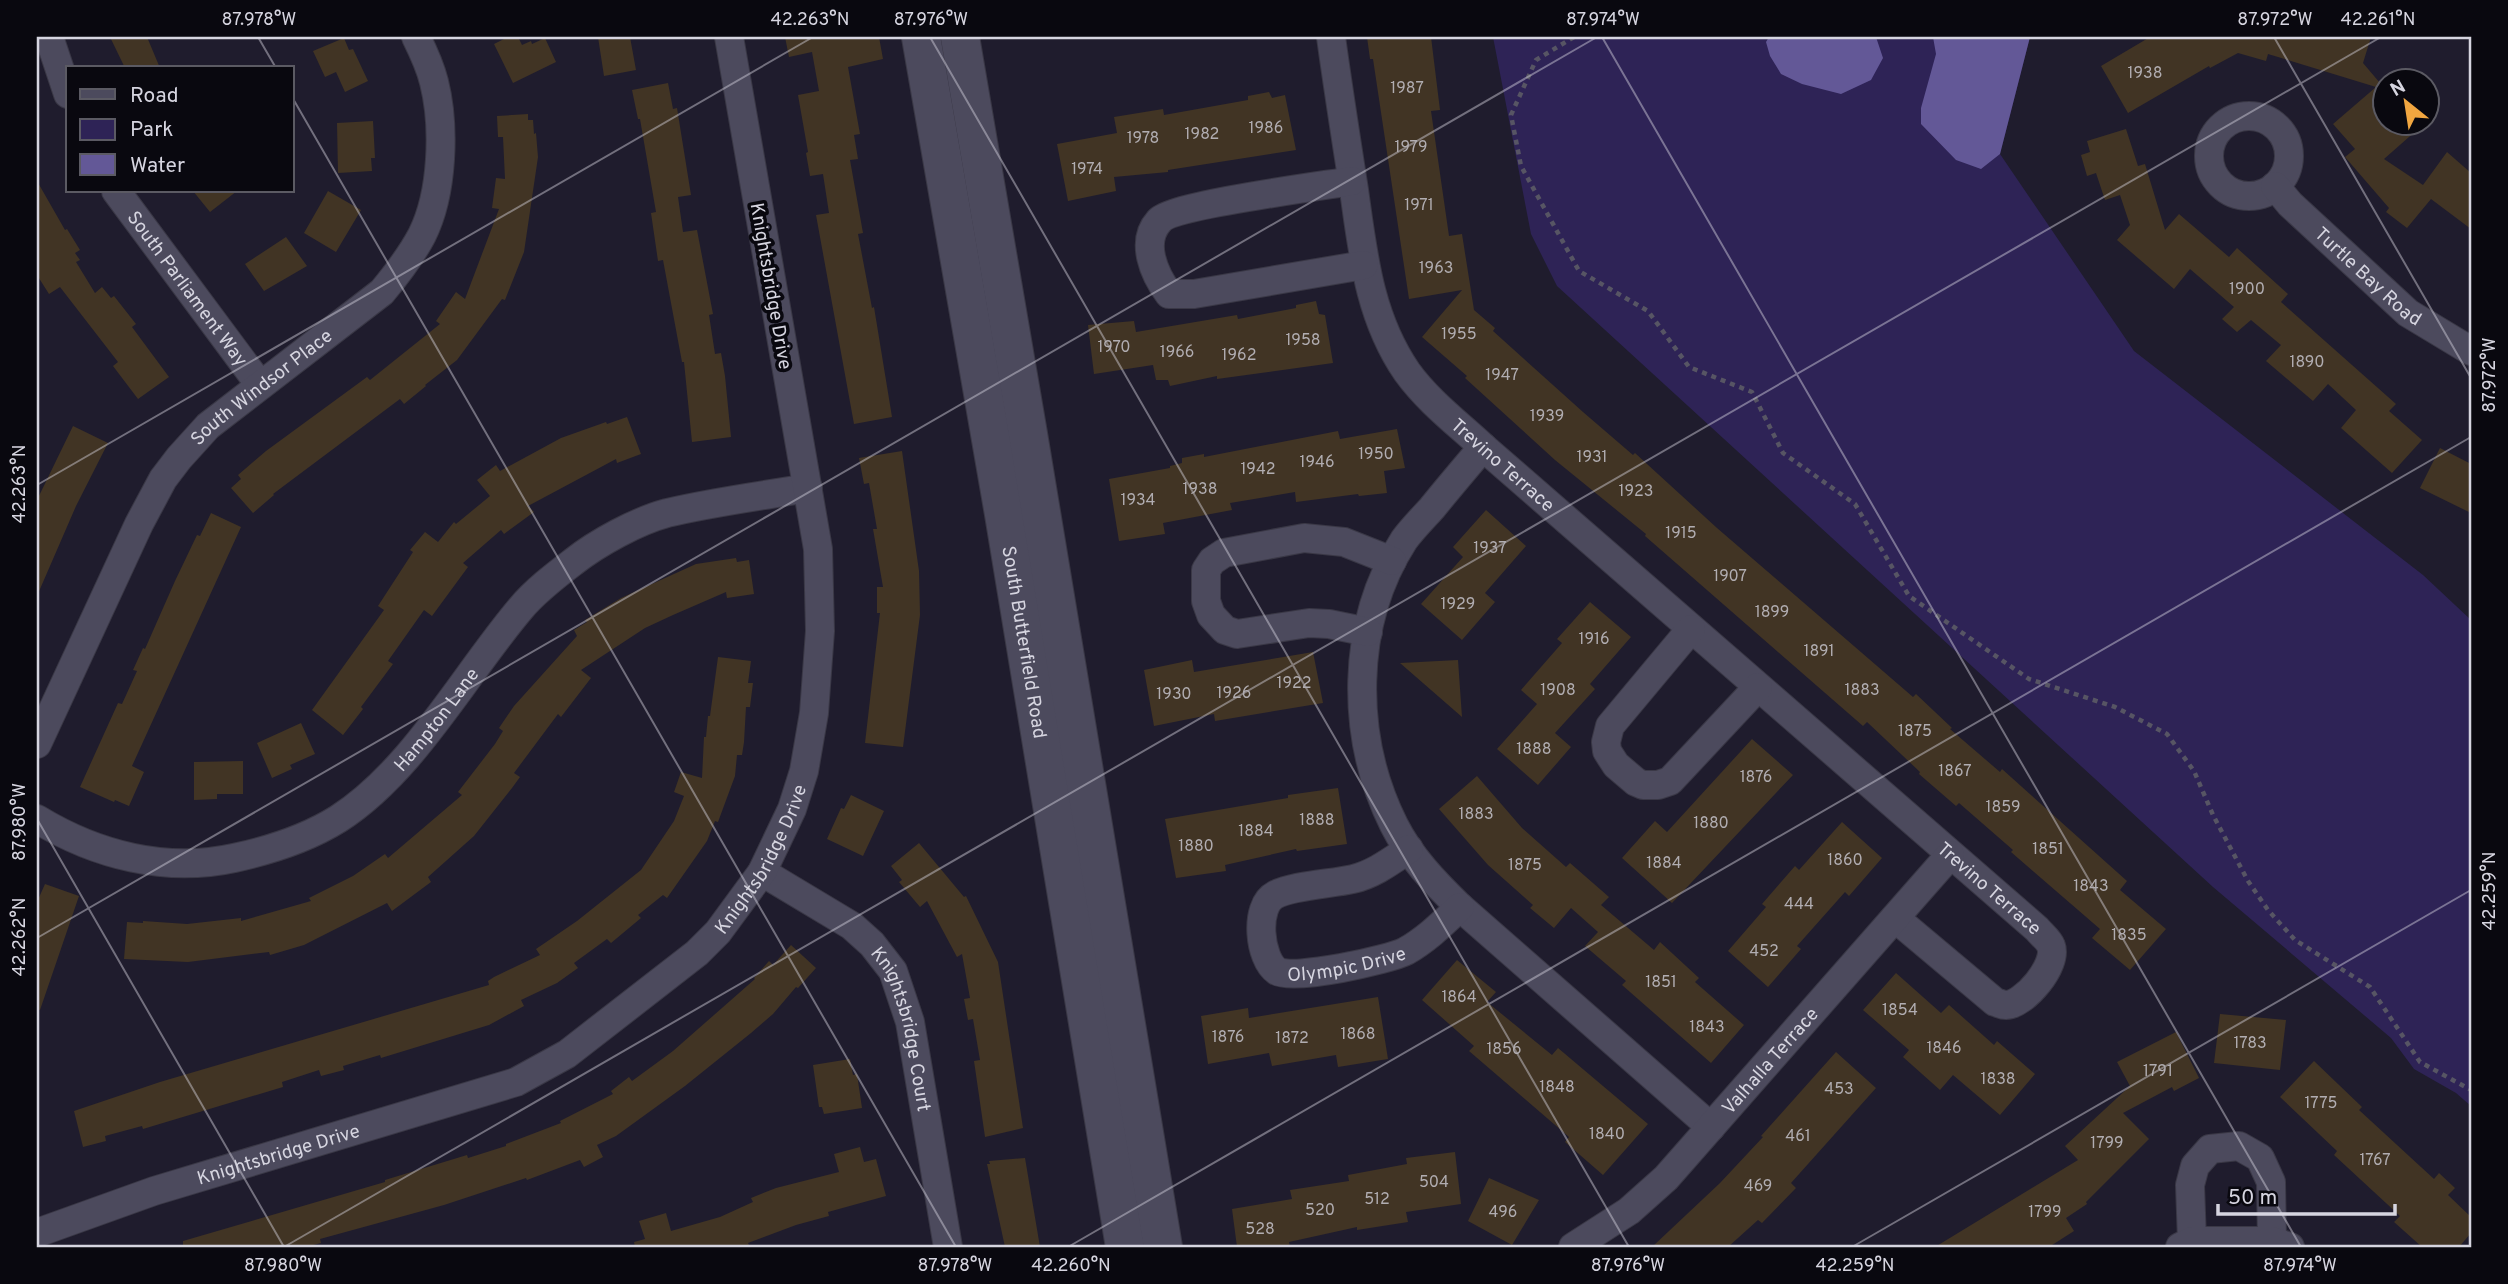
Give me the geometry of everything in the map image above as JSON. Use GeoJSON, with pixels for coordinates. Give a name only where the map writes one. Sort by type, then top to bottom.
{"type":"FeatureCollection","features":[{"type":"Feature","properties":{"kind":"main road","name":"South Butterfield Road"},"geometry":{"type":"LineString","coordinates":[[921,37],[1002,500],[1125,1247]]}},
{"type":"Feature","properties":{"kind":"main road","name":"South Butterfield Road"},"geometry":{"type":"LineString","coordinates":[[960,37],[1031,447],[1163,1247]]}},
{"type":"Feature","properties":{"kind":"street"},"geometry":{"type":"LineString","coordinates":[[49,37],[66,88]]}},
{"type":"Feature","properties":{"kind":"street","name":"South Windsor Place"},"geometry":{"type":"LineString","coordinates":[[37,744],[139,523],[163,479],[208,426],[382,292],[403,267],[423,233],[438,178],[441,130],[435,83],[416,37]]}},
{"type":"Feature","properties":{"kind":"street","name":"Knightsbridge Drive"},"geometry":{"type":"LineString","coordinates":[[37,1233],[153,1191],[516,1082],[567,1054],[697,953],[718,932],[762,872],[792,809],[804,771],[814,713],[820,631],[818,549],[729,37]]}},
{"type":"Feature","properties":{"kind":"street","name":"Trevino Terrace"},"geometry":{"type":"LineString","coordinates":[[1331,37],[1364,265],[1373,304],[1385,333],[1408,372],[1429,398],[1483,447],[2037,929],[2051,945],[2052,958],[2049,968],[2036,985],[2017,1001],[2007,1005],[1995,1002],[1895,918]]}},
{"type":"Feature","properties":{"kind":"street"},"geometry":{"type":"LineString","coordinates":[[1352,181],[1189,208],[1160,218],[1151,232],[1149,243],[1157,278],[1169,294],[1194,294],[1364,265]]}},
{"type":"Feature","properties":{"kind":"street","name":"Turtle Bay Road"},"geometry":{"type":"LineString","coordinates":[[2275,186],[2290,204],[2408,313],[2471,351]]}},
{"type":"Feature","properties":{"kind":"street","name":"South Parliament Way"},"geometry":{"type":"LineString","coordinates":[[117,192],[260,385]]}},
{"type":"Feature","properties":{"kind":"street"},"geometry":{"type":"LineString","coordinates":[[1483,447],[1405,538],[1392,561],[1372,611],[1362,672],[1362,708],[1373,773],[1394,825],[1431,878],[1460,907],[1711,1127]]}},
{"type":"Feature","properties":{"kind":"street","name":"Hampton Lane"},"geometry":{"type":"LineString","coordinates":[[37,819],[83,844],[150,862],[188,864],[221,861],[273,849],[308,836],[339,818],[383,783],[422,737],[523,605],[573,562],[638,524],[665,514],[808,488]]}},
{"type":"Feature","properties":{"kind":"street"},"geometry":{"type":"LineString","coordinates":[[1368,632],[1309,623],[1237,634],[1225,630],[1211,615],[1206,601],[1206,570],[1224,553],[1304,538],[1344,542],[1392,561]]}},
{"type":"Feature","properties":{"kind":"street"},"geometry":{"type":"LineString","coordinates":[[1691,629],[1610,726],[1607,751],[1616,765],[1643,785],[1658,785],[1670,781],[1758,687]]}},
{"type":"Feature","properties":{"kind":"street","name":"Olympic Drive"},"geometry":{"type":"LineString","coordinates":[[1409,849],[1375,871],[1353,879],[1274,895],[1263,906],[1260,919],[1262,938],[1270,964],[1278,972],[1293,975],[1374,962],[1416,945],[1460,907]]}},
{"type":"Feature","properties":{"kind":"street","name":"Valhalla Terrace"},"geometry":{"type":"LineString","coordinates":[[1573,1247],[1629,1211],[1666,1178],[1950,855]]}},
{"type":"Feature","properties":{"kind":"street","name":"Knightsbridge Court"},"geometry":{"type":"LineString","coordinates":[[762,872],[852,926],[872,944],[893,971],[909,1022],[942,1246]]}},
{"type":"Feature","properties":{"kind":"street"},"geometry":{"type":"LineString","coordinates":[[2239,1146],[2260,1158],[2271,1182],[2281,1244],[2186,1244],[2190,1185],[2195,1166],[2210,1149],[2239,1146]]}},
{"type":"Feature","properties":{"kind":"path"},"geometry":{"type":"LineString","coordinates":[[1574,37],[1536,60],[1511,115],[1521,166],[1578,271],[1648,311],[1689,367],[1752,392],[1783,453],[1855,505],[1909,596],[2029,679],[2115,707],[2167,734],[2194,771],[2218,826],[2248,881],[2268,910],[2295,940],[2370,987],[2420,1062],[2471,1090]]}},
{"type":"Feature","properties":{"kind":"green space"},"geometry":{"type":"Polygon","coordinates":[[[1493,37],[2030,37],[2000,154],[2134,351],[2423,575],[2471,620],[2471,1106],[2456,1093],[2414,1069],[2391,1038],[2213,887],[1557,286],[1531,234],[1493,37]]]}},
{"type":"Feature","properties":{"kind":"water"},"geometry":{"type":"Polygon","coordinates":[[[1769,37],[1876,37],[1883,58],[1871,80],[1841,94],[1802,84],[1781,74],[1770,56],[1766,42],[1769,37]]]}},
{"type":"Feature","properties":{"kind":"water"},"geometry":{"type":"Polygon","coordinates":[[[1933,37],[2030,37],[2000,154],[1981,169],[1956,160],[1921,124],[1921,108],[1936,54],[1933,37]]]}},
{"type":"Feature","properties":{"kind":"building"},"geometry":{"type":"Polygon","coordinates":[[[110,37],[147,37],[159,66],[124,66],[110,37]]]}},
{"type":"Feature","properties":{"kind":"building"},"geometry":{"type":"Polygon","coordinates":[[[508,37],[518,37],[522,45],[545,38],[556,62],[513,83],[494,44],[508,37]]]}},
{"type":"Feature","properties":{"kind":"building"},"geometry":{"type":"Polygon","coordinates":[[[598,37],[630,37],[636,70],[604,76],[598,37]]]}},
{"type":"Feature","properties":{"kind":"building"},"geometry":{"type":"Polygon","coordinates":[[[785,37],[879,37],[883,59],[848,67],[860,134],[854,135],[858,159],[850,160],[863,233],[858,234],[872,308],[874,307],[892,417],[854,424],[816,215],[829,213],[823,174],[810,176],[798,95],[819,91],[812,52],[789,57],[785,37]]]}},
{"type":"Feature","properties":{"kind":"building"},"geometry":{"type":"Polygon","coordinates":[[[1367,37],[1431,37],[1440,110],[1431,111],[1449,236],[1462,234],[1474,310],[1495,328],[1493,331],[1583,412],[1633,455],[1635,453],[1717,528],[1913,697],[1916,694],[1952,728],[1950,729],[2000,772],[2002,769],[2127,881],[2120,890],[2166,929],[2130,970],[2092,938],[2100,929],[2011,852],[2013,850],[1959,803],[1956,806],[1919,774],[1920,772],[1867,722],[1863,726],[1645,536],[1646,534],[1555,460],[1422,337],[1462,290],[1409,299],[1373,59],[1370,59],[1367,37]]]}},
{"type":"Feature","properties":{"kind":"building"},"geometry":{"type":"Polygon","coordinates":[[[2150,37],[2371,37],[2363,63],[2372,74],[2372,86],[2268,54],[2266,61],[2238,53],[2210,68],[2209,66],[2128,113],[2101,66],[2150,37]]]}},
{"type":"Feature","properties":{"kind":"building"},"geometry":{"type":"Polygon","coordinates":[[[344,38],[349,50],[353,49],[368,81],[345,92],[336,72],[325,77],[313,51],[344,38]]]}},
{"type":"Feature","properties":{"kind":"building"},"geometry":{"type":"Polygon","coordinates":[[[668,83],[673,109],[677,108],[691,195],[678,197],[683,232],[697,230],[713,314],[709,315],[715,354],[721,353],[725,376],[731,437],[692,442],[684,362],[663,260],[658,261],[651,213],[656,212],[640,119],[632,90],[668,83]]]}},
{"type":"Feature","properties":{"kind":"building"},"geometry":{"type":"Polygon","coordinates":[[[2372,90],[2372,136],[2410,136],[2384,159],[2423,185],[2447,152],[2471,173],[2471,229],[2431,199],[2407,228],[2386,212],[2389,208],[2345,157],[2355,149],[2333,124],[2372,90]]]}},
{"type":"Feature","properties":{"kind":"building"},"geometry":{"type":"Polygon","coordinates":[[[1269,92],[1272,98],[1285,95],[1296,150],[1168,172],[1114,177],[1116,191],[1068,201],[1057,144],[1117,133],[1114,117],[1163,109],[1164,115],[1248,100],[1248,96],[1269,92]]]}},
{"type":"Feature","properties":{"kind":"building"},"geometry":{"type":"Polygon","coordinates":[[[528,114],[528,120],[533,120],[538,157],[524,252],[505,300],[502,299],[457,360],[404,404],[400,399],[273,494],[253,513],[231,488],[241,479],[238,475],[266,451],[367,377],[370,380],[440,324],[436,321],[456,292],[465,299],[499,209],[492,208],[496,178],[505,179],[503,137],[498,137],[497,116],[528,114]]]}},
{"type":"Feature","properties":{"kind":"building"},"geometry":{"type":"Polygon","coordinates":[[[373,121],[375,158],[371,158],[372,171],[338,173],[337,123],[373,121]]]}},
{"type":"Feature","properties":{"kind":"building"},"geometry":{"type":"Polygon","coordinates":[[[2126,129],[2138,166],[2145,164],[2165,230],[2179,214],[2229,257],[2237,248],[2288,294],[2281,302],[2396,404],[2389,411],[2422,440],[2392,473],[2341,428],[2356,410],[2328,384],[2313,401],[2266,361],[2281,345],[2251,320],[2237,332],[2222,319],[2234,307],[2190,269],[2174,289],[2117,240],[2130,225],[2120,195],[2105,200],[2096,173],[2087,176],[2081,155],[2090,152],[2087,141],[2126,129]]]}},
{"type":"Feature","properties":{"kind":"building"},"geometry":{"type":"Polygon","coordinates":[[[37,181],[65,230],[67,229],[80,250],[75,253],[80,260],[76,262],[95,293],[102,287],[111,298],[114,296],[136,324],[132,327],[169,377],[138,399],[113,366],[118,362],[60,287],[49,294],[37,275],[37,181]]]}},
{"type":"Feature","properties":{"kind":"building"},"geometry":{"type":"Polygon","coordinates":[[[328,191],[361,210],[336,252],[304,233],[328,191]]]}},
{"type":"Feature","properties":{"kind":"building"},"geometry":{"type":"Polygon","coordinates":[[[194,192],[236,192],[210,212],[194,192]]]}},
{"type":"Feature","properties":{"kind":"building"},"geometry":{"type":"Polygon","coordinates":[[[286,237],[307,266],[264,291],[245,264],[286,237]]]}},
{"type":"Feature","properties":{"kind":"building"},"geometry":{"type":"Polygon","coordinates":[[[1316,301],[1319,314],[1325,315],[1333,363],[1217,379],[1217,376],[1170,386],[1168,380],[1156,380],[1153,365],[1094,374],[1088,325],[1134,321],[1136,332],[1237,315],[1238,319],[1296,308],[1296,305],[1316,301]]]}},
{"type":"Feature","properties":{"kind":"building"},"geometry":{"type":"Polygon","coordinates":[[[627,417],[641,454],[617,463],[616,459],[528,506],[534,512],[504,534],[501,530],[463,563],[468,567],[432,616],[424,610],[388,661],[393,664],[343,735],[312,710],[384,610],[378,606],[413,552],[410,550],[425,532],[438,542],[454,522],[456,524],[490,496],[477,480],[496,465],[500,471],[561,438],[627,417]]]}},
{"type":"Feature","properties":{"kind":"building"},"geometry":{"type":"Polygon","coordinates":[[[73,426],[108,443],[76,506],[37,596],[37,500],[73,426]]]}},
{"type":"Feature","properties":{"kind":"building"},"geometry":{"type":"Polygon","coordinates":[[[1397,429],[1405,468],[1384,471],[1387,493],[1296,502],[1295,492],[1230,503],[1232,510],[1163,523],[1165,534],[1119,541],[1109,479],[1170,468],[1182,463],[1182,458],[1204,454],[1204,457],[1338,431],[1340,439],[1397,429]]]}},
{"type":"Feature","properties":{"kind":"building"},"geometry":{"type":"Polygon","coordinates":[[[2440,448],[2471,464],[2471,513],[2420,488],[2440,448]]]}},
{"type":"Feature","properties":{"kind":"building"},"geometry":{"type":"Polygon","coordinates":[[[902,451],[919,571],[920,615],[903,747],[865,743],[880,613],[877,613],[877,587],[883,587],[873,529],[877,529],[869,483],[864,484],[859,458],[902,451]]]}},
{"type":"Feature","properties":{"kind":"building"},"geometry":{"type":"Polygon","coordinates":[[[1486,510],[1526,546],[1485,593],[1495,602],[1462,640],[1421,604],[1463,557],[1453,547],[1486,510]]]}},
{"type":"Feature","properties":{"kind":"building"},"geometry":{"type":"Polygon","coordinates":[[[211,513],[241,527],[132,766],[144,772],[129,806],[115,800],[114,802],[80,787],[118,703],[122,704],[137,671],[133,670],[175,581],[211,513]]]}},
{"type":"Feature","properties":{"kind":"building"},"geometry":{"type":"Polygon","coordinates":[[[736,558],[737,562],[749,560],[754,594],[727,598],[726,592],[673,615],[645,628],[581,670],[591,678],[561,717],[558,714],[514,773],[520,777],[512,788],[474,836],[428,877],[431,882],[392,911],[387,903],[304,945],[270,955],[269,952],[188,962],[124,959],[127,922],[187,924],[241,918],[241,921],[311,901],[309,898],[353,876],[385,854],[388,858],[462,795],[458,792],[495,744],[503,731],[499,728],[514,706],[577,636],[574,630],[587,622],[585,620],[621,598],[696,564],[736,558]]]}},
{"type":"Feature","properties":{"kind":"building"},"geometry":{"type":"Polygon","coordinates":[[[1590,602],[1631,637],[1590,684],[1595,689],[1555,733],[1571,747],[1538,785],[1497,749],[1537,704],[1521,690],[1562,643],[1557,639],[1590,602]]]}},
{"type":"Feature","properties":{"kind":"building"},"geometry":{"type":"Polygon","coordinates":[[[1313,652],[1323,703],[1215,721],[1214,714],[1154,726],[1144,670],[1192,660],[1194,672],[1313,652]]]}},
{"type":"Feature","properties":{"kind":"building"},"geometry":{"type":"Polygon","coordinates":[[[718,657],[751,661],[748,683],[753,683],[750,707],[746,707],[742,755],[737,755],[735,776],[718,822],[715,821],[707,841],[667,898],[663,895],[638,915],[641,918],[611,943],[607,939],[574,963],[578,968],[557,983],[521,1000],[524,1006],[489,1025],[381,1058],[380,1055],[343,1066],[344,1070],[321,1076],[319,1070],[282,1082],[283,1087],[143,1129],[142,1126],[105,1136],[106,1141],[83,1147],[74,1111],[160,1082],[489,985],[488,981],[494,977],[540,955],[536,949],[577,921],[641,870],[674,821],[684,796],[674,792],[681,772],[702,778],[704,737],[710,716],[718,657]]]}},
{"type":"Feature","properties":{"kind":"building"},"geometry":{"type":"Polygon","coordinates":[[[1458,660],[1462,717],[1400,663],[1458,660]]]}},
{"type":"Feature","properties":{"kind":"building"},"geometry":{"type":"Polygon","coordinates":[[[301,723],[315,754],[290,765],[292,769],[272,778],[257,743],[301,723]]]}},
{"type":"Feature","properties":{"kind":"building"},"geometry":{"type":"Polygon","coordinates":[[[1752,739],[1793,775],[1672,903],[1622,858],[1655,821],[1667,832],[1752,739]]]}},
{"type":"Feature","properties":{"kind":"building"},"geometry":{"type":"Polygon","coordinates":[[[243,761],[243,794],[217,794],[217,799],[194,800],[194,762],[243,761]]]}},
{"type":"Feature","properties":{"kind":"building"},"geometry":{"type":"Polygon","coordinates":[[[1477,776],[1522,828],[1566,867],[1570,863],[1609,897],[1601,905],[1654,950],[1660,942],[1699,978],[1695,982],[1744,1025],[1711,1063],[1622,985],[1626,981],[1585,946],[1598,932],[1571,908],[1554,928],[1530,908],[1533,905],[1488,865],[1439,809],[1477,776]]]}},
{"type":"Feature","properties":{"kind":"building"},"geometry":{"type":"Polygon","coordinates":[[[1338,788],[1347,844],[1296,849],[1225,865],[1226,871],[1176,878],[1165,819],[1338,788]]]}},
{"type":"Feature","properties":{"kind":"building"},"geometry":{"type":"Polygon","coordinates":[[[851,795],[884,811],[863,856],[827,839],[841,808],[844,809],[851,795]]]}},
{"type":"Feature","properties":{"kind":"building"},"geometry":{"type":"Polygon","coordinates":[[[1842,822],[1882,858],[1849,896],[1845,892],[1797,946],[1801,949],[1768,987],[1728,951],[1766,907],[1762,904],[1795,866],[1799,870],[1842,822]]]}},
{"type":"Feature","properties":{"kind":"building"},"geometry":{"type":"Polygon","coordinates":[[[919,843],[964,897],[966,896],[998,962],[1023,1128],[985,1137],[974,1061],[980,1060],[973,1019],[968,1020],[964,999],[970,998],[962,954],[957,957],[927,901],[920,907],[899,882],[902,880],[891,866],[919,843]]]}},
{"type":"Feature","properties":{"kind":"building"},"geometry":{"type":"Polygon","coordinates":[[[45,884],[79,896],[40,1010],[37,1009],[37,902],[45,884]]]}},
{"type":"Feature","properties":{"kind":"building"},"geometry":{"type":"Polygon","coordinates":[[[791,945],[816,968],[798,988],[796,987],[773,1014],[685,1086],[616,1136],[597,1145],[603,1157],[584,1167],[580,1160],[527,1180],[526,1178],[444,1205],[320,1239],[321,1243],[306,1247],[183,1247],[183,1241],[467,1155],[468,1158],[506,1146],[561,1123],[560,1121],[613,1094],[611,1091],[629,1077],[632,1081],[673,1051],[755,979],[769,961],[773,965],[791,945]]]}},
{"type":"Feature","properties":{"kind":"building"},"geometry":{"type":"Polygon","coordinates":[[[1457,960],[1496,992],[1487,1002],[1552,1055],[1558,1048],[1648,1124],[1603,1175],[1565,1142],[1569,1137],[1469,1051],[1474,1046],[1422,1000],[1457,960]]]}},
{"type":"Feature","properties":{"kind":"building"},"geometry":{"type":"Polygon","coordinates":[[[1896,973],[1941,1013],[1949,1005],[1994,1045],[1997,1041],[2035,1074],[2000,1115],[1953,1075],[1940,1090],[1903,1057],[1909,1050],[1863,1010],[1896,973]]]}},
{"type":"Feature","properties":{"kind":"building"},"geometry":{"type":"Polygon","coordinates":[[[1378,997],[1388,1059],[1338,1067],[1336,1055],[1272,1066],[1269,1053],[1208,1064],[1201,1016],[1248,1008],[1249,1018],[1378,997]]]}},
{"type":"Feature","properties":{"kind":"building"},"geometry":{"type":"Polygon","coordinates":[[[2220,1014],[2286,1020],[2280,1070],[2214,1063],[2220,1014]]]}},
{"type":"Feature","properties":{"kind":"building"},"geometry":{"type":"Polygon","coordinates":[[[2176,1032],[2199,1078],[2174,1091],[2172,1087],[2123,1113],[2149,1139],[2086,1202],[2087,1204],[2066,1218],[2074,1231],[2049,1247],[1935,1247],[2078,1160],[2065,1146],[2130,1086],[2117,1062],[2176,1032]]]}},
{"type":"Feature","properties":{"kind":"building"},"geometry":{"type":"Polygon","coordinates":[[[1836,1052],[1876,1088],[1791,1183],[1796,1188],[1762,1223],[1758,1220],[1728,1247],[1652,1247],[1720,1183],[1836,1052]]]}},
{"type":"Feature","properties":{"kind":"building"},"geometry":{"type":"Polygon","coordinates":[[[850,1059],[853,1075],[857,1074],[862,1108],[824,1114],[822,1107],[819,1107],[813,1065],[850,1059]]]}},
{"type":"Feature","properties":{"kind":"building"},"geometry":{"type":"Polygon","coordinates":[[[2314,1061],[2362,1107],[2359,1110],[2434,1179],[2439,1173],[2455,1188],[2448,1195],[2471,1217],[2471,1233],[2459,1247],[2422,1247],[2394,1222],[2400,1216],[2334,1155],[2337,1151],[2280,1097],[2314,1061]]]}},
{"type":"Feature","properties":{"kind":"building"},"geometry":{"type":"Polygon","coordinates":[[[860,1147],[864,1162],[876,1159],[886,1196],[828,1212],[829,1216],[748,1243],[750,1247],[635,1247],[634,1242],[645,1239],[639,1221],[666,1213],[671,1231],[720,1217],[753,1202],[751,1198],[776,1188],[839,1172],[834,1154],[860,1147]]]}},
{"type":"Feature","properties":{"kind":"building"},"geometry":{"type":"Polygon","coordinates":[[[1455,1152],[1461,1204],[1406,1212],[1408,1222],[1357,1230],[1357,1227],[1289,1242],[1290,1247],[1237,1247],[1232,1209],[1292,1199],[1290,1190],[1349,1181],[1348,1175],[1407,1164],[1406,1158],[1455,1152]]]}},
{"type":"Feature","properties":{"kind":"building"},"geometry":{"type":"Polygon","coordinates":[[[1025,1158],[1040,1247],[1005,1247],[987,1164],[990,1164],[989,1161],[1025,1158]]]}},
{"type":"Feature","properties":{"kind":"building"},"geometry":{"type":"Polygon","coordinates":[[[1489,1178],[1539,1200],[1512,1245],[1468,1221],[1489,1178]]]}}]}
